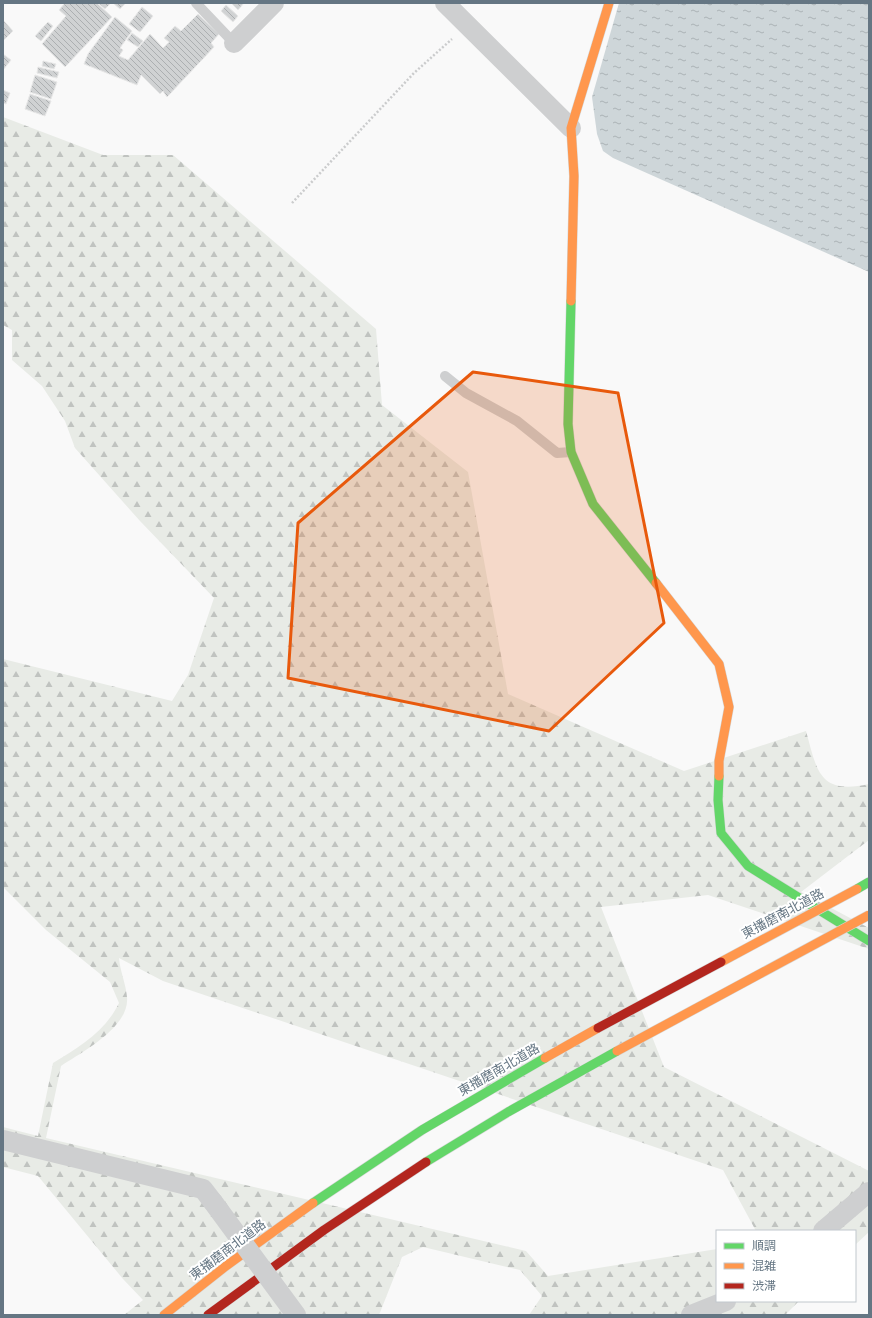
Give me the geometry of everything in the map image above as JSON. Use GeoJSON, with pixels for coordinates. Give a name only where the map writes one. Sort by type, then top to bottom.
{"type":"FeatureCollection","features":[{"type":"Feature","properties":{"kind":"main road"},"geometry":{"type":"LineString","coordinates":[[609,3],[571,128],[574,176],[568,424],[571,452],[593,504],[691,626],[719,664],[729,707],[719,761],[718,800],[720,833],[748,866],[869,941]]}},
{"type":"Feature","properties":{"kind":"main road","name":"東播磨南北道路"},"geometry":{"type":"LineString","coordinates":[[164,1315],[297,1215],[422,1130],[598,1028],[869,882]]}},
{"type":"Feature","properties":{"kind":"main road"},"geometry":{"type":"LineString","coordinates":[[208,1315],[284,1258],[388,1186],[452,1146],[617,1051],[869,915]]}},
{"type":"Feature","properties":{"kind":"street"},"geometry":{"type":"LineString","coordinates":[[234,43],[274,3]]}},
{"type":"Feature","properties":{"kind":"street"},"geometry":{"type":"LineString","coordinates":[[445,3],[571,128]]}},
{"type":"Feature","properties":{"kind":"street"},"geometry":{"type":"LineString","coordinates":[[3,1140],[203,1189],[296,1315]]}},
{"type":"Feature","properties":{"kind":"street"},"geometry":{"type":"LineString","coordinates":[[824,1230],[869,1192]]}},
{"type":"Feature","properties":{"kind":"street"},"geometry":{"type":"LineString","coordinates":[[691,1315],[724,1302]]}},
{"type":"Feature","properties":{"kind":"lane"},"geometry":{"type":"LineString","coordinates":[[196,3],[234,43]]}},
{"type":"Feature","properties":{"kind":"lane"},"geometry":{"type":"LineString","coordinates":[[445,376],[466,393],[517,421],[557,453],[571,452]]}},
{"type":"Feature","properties":{"kind":"path"},"geometry":{"type":"LineString","coordinates":[[292,203],[414,73],[452,38],[465,22]]}},
{"type":"Feature","properties":{"kind":"highlighted area"},"geometry":{"type":"Polygon","coordinates":[[[473,372],[618,393],[664,623],[549,731],[288,678],[298,523],[473,372]]]}},
{"type":"Feature","properties":{"kind":"green space"},"geometry":{"type":"Polygon","coordinates":[[[3,117],[103,155],[173,155],[376,329],[382,405],[468,472],[508,694],[684,771],[806,731],[813,758],[823,777],[830,783],[852,787],[869,784],[869,840],[801,892],[869,928],[869,949],[708,895],[601,907],[664,1067],[869,1171],[869,1232],[856,1244],[856,1230],[755,1230],[723,1170],[163,981],[119,958],[127,997],[126,1008],[121,1018],[103,1038],[61,1066],[46,1138],[526,1251],[548,1276],[716,1249],[716,1302],[798,1302],[785,1315],[529,1315],[542,1296],[520,1270],[423,1247],[402,1257],[379,1315],[124,1315],[143,1300],[123,1279],[38,1176],[3,1167],[3,1127],[38,1136],[53,1063],[82,1045],[99,1031],[119,1003],[110,982],[46,930],[3,887],[3,659],[172,701],[188,675],[214,598],[140,521],[75,448],[65,421],[42,386],[12,360],[12,330],[3,325],[3,117]]]}},
{"type":"Feature","properties":{"kind":"water"},"geometry":{"type":"Polygon","coordinates":[[[619,3],[869,3],[869,272],[613,158],[603,151],[597,134],[592,97],[619,3]]]}},
{"type":"Feature","properties":{"kind":"building"},"geometry":{"type":"Polygon","coordinates":[[[65,3],[97,3],[112,17],[65,67],[42,44],[66,16],[59,10],[65,3]]]}},
{"type":"Feature","properties":{"kind":"building"},"geometry":{"type":"Polygon","coordinates":[[[98,3],[111,3],[105,9],[98,3]]]}},
{"type":"Feature","properties":{"kind":"building"},"geometry":{"type":"Polygon","coordinates":[[[113,3],[126,3],[120,9],[113,3]]]}},
{"type":"Feature","properties":{"kind":"building"},"geometry":{"type":"Polygon","coordinates":[[[244,3],[238,10],[232,4],[244,3]]]}},
{"type":"Feature","properties":{"kind":"building"},"geometry":{"type":"Polygon","coordinates":[[[226,5],[238,16],[233,22],[221,11],[226,5]]]}},
{"type":"Feature","properties":{"kind":"building"},"geometry":{"type":"Polygon","coordinates":[[[142,7],[153,16],[140,32],[129,24],[142,7]]]}},
{"type":"Feature","properties":{"kind":"building"},"geometry":{"type":"Polygon","coordinates":[[[198,14],[219,34],[211,43],[214,47],[167,97],[163,91],[160,94],[141,75],[137,85],[84,64],[88,54],[115,17],[132,31],[120,48],[123,50],[119,56],[128,60],[150,34],[163,48],[169,42],[164,38],[175,26],[181,31],[198,14]]]}},
{"type":"Feature","properties":{"kind":"building"},"geometry":{"type":"Polygon","coordinates":[[[3,20],[13,31],[3,41],[3,20]]]}},
{"type":"Feature","properties":{"kind":"building"},"geometry":{"type":"Polygon","coordinates":[[[48,22],[53,26],[41,41],[35,36],[48,22]]]}},
{"type":"Feature","properties":{"kind":"building"},"geometry":{"type":"Polygon","coordinates":[[[132,33],[143,41],[138,47],[127,40],[132,33]]]}},
{"type":"Feature","properties":{"kind":"building"},"geometry":{"type":"Polygon","coordinates":[[[3,54],[11,60],[3,70],[3,54]]]}},
{"type":"Feature","properties":{"kind":"building"},"geometry":{"type":"Polygon","coordinates":[[[43,61],[56,64],[54,69],[42,66],[43,61]]]}},
{"type":"Feature","properties":{"kind":"building"},"geometry":{"type":"Polygon","coordinates":[[[38,67],[59,72],[57,78],[37,73],[38,67]]]}},
{"type":"Feature","properties":{"kind":"building"},"geometry":{"type":"Polygon","coordinates":[[[35,75],[57,82],[51,99],[30,92],[35,75]]]}},
{"type":"Feature","properties":{"kind":"building"},"geometry":{"type":"Polygon","coordinates":[[[3,90],[10,93],[6,104],[3,103],[3,90]]]}},
{"type":"Feature","properties":{"kind":"building"},"geometry":{"type":"Polygon","coordinates":[[[30,94],[51,101],[45,116],[25,109],[30,94]]]}},
{"type":"Feature","properties":{"kind":"traffic: fast"},"geometry":{"type":"LineString","coordinates":[[571,301],[568,424],[571,452],[593,504],[656,583]]}},
{"type":"Feature","properties":{"kind":"traffic: fast"},"geometry":{"type":"LineString","coordinates":[[719,776],[718,800],[721,833],[748,866],[869,941]]}},
{"type":"Feature","properties":{"kind":"traffic: fast"},"geometry":{"type":"LineString","coordinates":[[857,889],[869,882]]}},
{"type":"Feature","properties":{"kind":"traffic: fast"},"geometry":{"type":"LineString","coordinates":[[426,1162],[508,1112],[617,1051]]}},
{"type":"Feature","properties":{"kind":"traffic: fast"},"geometry":{"type":"LineString","coordinates":[[313,1203],[422,1130],[545,1058]]}},
{"type":"Feature","properties":{"kind":"traffic: slow"},"geometry":{"type":"LineString","coordinates":[[571,301],[574,176],[571,128],[609,3]]}},
{"type":"Feature","properties":{"kind":"traffic: slow"},"geometry":{"type":"LineString","coordinates":[[656,583],[719,664],[729,707],[719,761],[719,776]]}},
{"type":"Feature","properties":{"kind":"traffic: slow"},"geometry":{"type":"LineString","coordinates":[[721,962],[857,889]]}},
{"type":"Feature","properties":{"kind":"traffic: slow"},"geometry":{"type":"LineString","coordinates":[[617,1051],[869,915]]}},
{"type":"Feature","properties":{"kind":"traffic: slow"},"geometry":{"type":"LineString","coordinates":[[545,1058],[598,1028]]}},
{"type":"Feature","properties":{"kind":"traffic: slow"},"geometry":{"type":"LineString","coordinates":[[164,1315],[226,1266],[313,1203]]}},
{"type":"Feature","properties":{"kind":"traffic: jam"},"geometry":{"type":"LineString","coordinates":[[598,1028],[721,962]]}},
{"type":"Feature","properties":{"kind":"traffic: jam"},"geometry":{"type":"LineString","coordinates":[[208,1315],[324,1230],[426,1162]]}}]}
